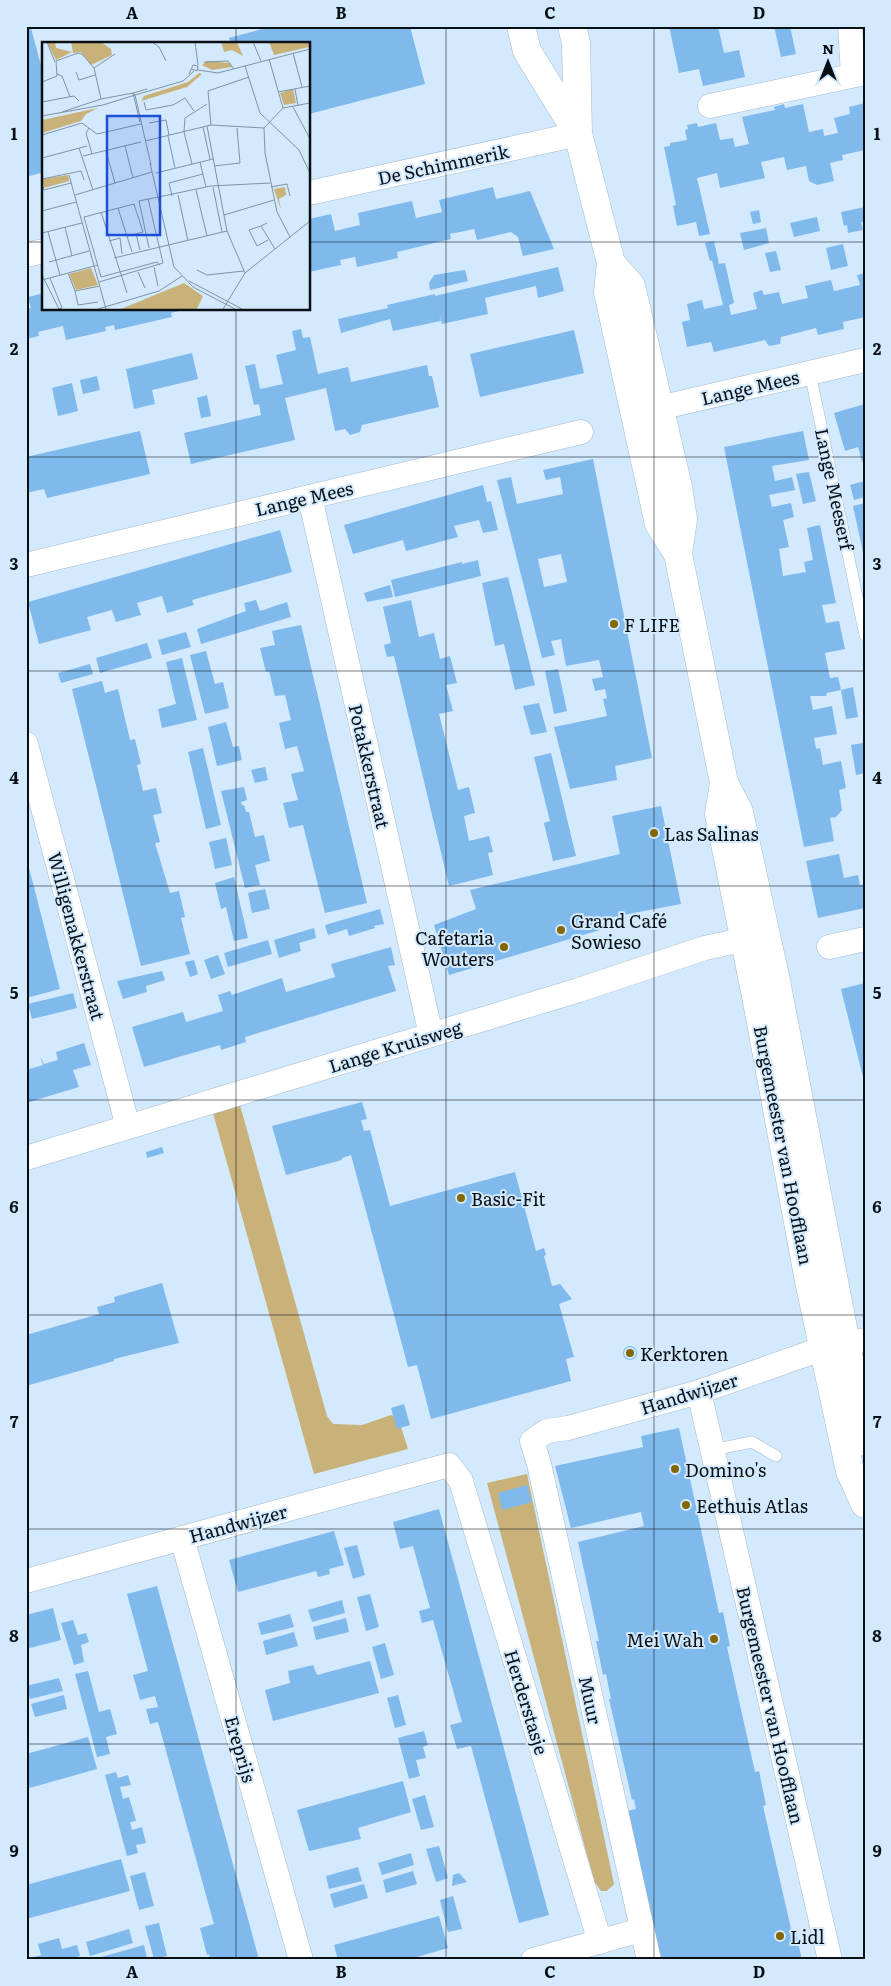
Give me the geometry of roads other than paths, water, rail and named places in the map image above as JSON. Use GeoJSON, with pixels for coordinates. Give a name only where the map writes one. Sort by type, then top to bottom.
{"type":"FeatureCollection","features":[{"type":"Feature","properties":{"kind":"main road","name":"Burgemeester van Hoofflaan"},"geometry":{"type":"LineString","coordinates":[[521,26],[528,51],[578,134]]}},
{"type":"Feature","properties":{"kind":"main road","name":"Burgemeester van Hoofflaan"},"geometry":{"type":"LineString","coordinates":[[572,26],[576,43],[578,134],[612,263],[630,286],[647,411],[678,487],[683,519],[678,554],[724,783],[739,812],[755,938],[776,981],[865,1442]]}},
{"type":"Feature","properties":{"kind":"main road","name":"Burgemeester van Hoofflaan"},"geometry":{"type":"LineString","coordinates":[[845,1344],[850,1471],[865,1504]]}},
{"type":"Feature","properties":{"kind":"street"},"geometry":{"type":"LineString","coordinates":[[710,106],[859,74],[850,26]]}},
{"type":"Feature","properties":{"kind":"street","name":"De Schimmerik"},"geometry":{"type":"LineString","coordinates":[[310,193],[578,134]]}},
{"type":"Feature","properties":{"kind":"street"},"geometry":{"type":"LineString","coordinates":[[26,255],[42,251]]}},
{"type":"Feature","properties":{"kind":"street","name":"Lange Mees"},"geometry":{"type":"LineString","coordinates":[[647,411],[865,360]]}},
{"type":"Feature","properties":{"kind":"street","name":"Lange Mees"},"geometry":{"type":"LineString","coordinates":[[26,565],[581,432]]}},
{"type":"Feature","properties":{"kind":"street","name":"Potakkerstraat"},"geometry":{"type":"LineString","coordinates":[[310,497],[431,1035]]}},
{"type":"Feature","properties":{"kind":"street","name":"Willigenakkerstraat"},"geometry":{"type":"LineString","coordinates":[[26,744],[128,1127]]}},
{"type":"Feature","properties":{"kind":"street","name":"Lange Kruisweg"},"geometry":{"type":"LineString","coordinates":[[26,1158],[431,1035],[705,948],[755,938]]}},
{"type":"Feature","properties":{"kind":"street"},"geometry":{"type":"LineString","coordinates":[[829,948],[865,939]]}},
{"type":"Feature","properties":{"kind":"street","name":"Handwijzer"},"geometry":{"type":"LineString","coordinates":[[532,1441],[547,1431],[568,1428],[699,1392],[845,1344]]}},
{"type":"Feature","properties":{"kind":"street","name":"Burgemeester van Hoofflaan"},"geometry":{"type":"LineString","coordinates":[[699,1392],[830,1960]]}},
{"type":"Feature","properties":{"kind":"street","name":"Muur"},"geometry":{"type":"LineString","coordinates":[[532,1441],[539,1464],[649,1960]]}},
{"type":"Feature","properties":{"kind":"street","name":"Handwijzer"},"geometry":{"type":"LineString","coordinates":[[26,1581],[449,1465]]}},
{"type":"Feature","properties":{"kind":"street","name":"Herderstasje"},"geometry":{"type":"LineString","coordinates":[[449,1465],[461,1481],[600,1942]]}},
{"type":"Feature","properties":{"kind":"street","name":"Ereprijs"},"geometry":{"type":"LineString","coordinates":[[182,1538],[301,1960]]}},
{"type":"Feature","properties":{"kind":"street"},"geometry":{"type":"LineString","coordinates":[[533,1960],[641,1930]]}},
{"type":"Feature","properties":{"kind":"lane","name":"Lange Meeserf"},"geometry":{"type":"LineString","coordinates":[[810,373],[865,635]]}},
{"type":"Feature","properties":{"kind":"lane"},"geometry":{"type":"LineString","coordinates":[[712,1450],[752,1442],[776,1456]]}},
{"type":"Feature","properties":{"kind":"place","name":"F LIFE"},"geometry":{"type":"Point","coordinates":[614,624]}},
{"type":"Feature","properties":{"kind":"place","name":"Las Salinas"},"geometry":{"type":"Point","coordinates":[654,833]}},
{"type":"Feature","properties":{"kind":"place","name":"Grand Café Sowieso"},"geometry":{"type":"Point","coordinates":[561,930]}},
{"type":"Feature","properties":{"kind":"place","name":"Cafetaria Wouters"},"geometry":{"type":"Point","coordinates":[504,947]}},
{"type":"Feature","properties":{"kind":"place","name":"Basic-Fit"},"geometry":{"type":"Point","coordinates":[461,1198]}},
{"type":"Feature","properties":{"kind":"place","name":"Kerktoren"},"geometry":{"type":"Point","coordinates":[630,1353]}},
{"type":"Feature","properties":{"kind":"place","name":"Domino's"},"geometry":{"type":"Point","coordinates":[675,1469]}},
{"type":"Feature","properties":{"kind":"place","name":"Eethuis Atlas"},"geometry":{"type":"Point","coordinates":[686,1505]}},
{"type":"Feature","properties":{"kind":"place","name":"Mei Wah"},"geometry":{"type":"Point","coordinates":[714,1639]}},
{"type":"Feature","properties":{"kind":"place","name":"Lidl"},"geometry":{"type":"Point","coordinates":[780,1936]}}]}
